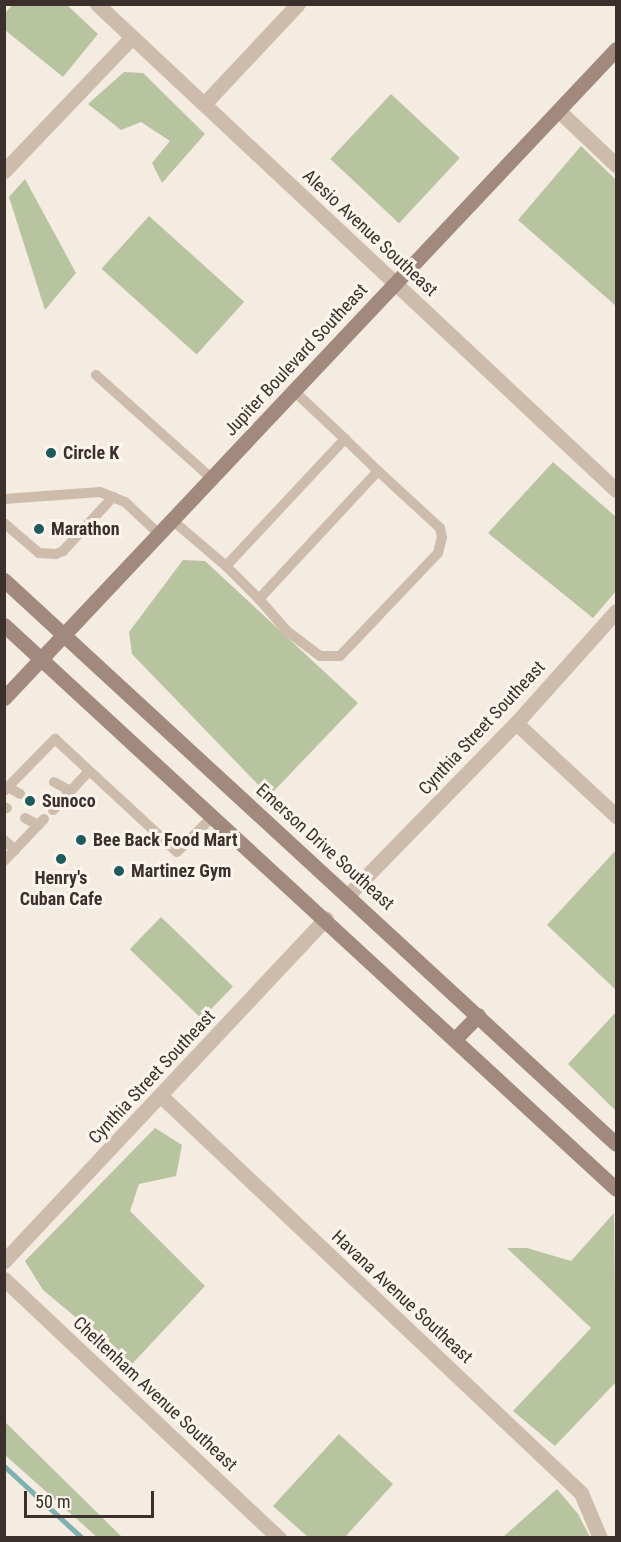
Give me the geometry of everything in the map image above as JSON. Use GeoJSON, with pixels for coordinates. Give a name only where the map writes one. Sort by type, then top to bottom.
{"type":"FeatureCollection","features":[{"type":"Feature","properties":{"kind":"street","name":"Alesio Avenue Southeast"},"geometry":{"type":"LineString","coordinates":[[97,4],[616,490]]}},
{"type":"Feature","properties":{"kind":"street"},"geometry":{"type":"LineString","coordinates":[[204,104],[298,4]]}},
{"type":"Feature","properties":{"kind":"street"},"geometry":{"type":"LineString","coordinates":[[4,171],[132,37]]}},
{"type":"Feature","properties":{"kind":"street","name":"Jupiter Boulevard Southeast"},"geometry":{"type":"LineString","coordinates":[[4,698],[616,49]]}},
{"type":"Feature","properties":{"kind":"street"},"geometry":{"type":"LineString","coordinates":[[558,111],[616,165]]}},
{"type":"Feature","properties":{"kind":"street","name":"Emerson Drive Southeast"},"geometry":{"type":"LineString","coordinates":[[4,580],[349,894],[616,1144]]}},
{"type":"Feature","properties":{"kind":"street","name":"Cynthia Street Southeast"},"geometry":{"type":"LineString","coordinates":[[349,894],[516,723],[616,611]]}},
{"type":"Feature","properties":{"kind":"street"},"geometry":{"type":"LineString","coordinates":[[4,625],[326,918],[616,1189]]}},
{"type":"Feature","properties":{"kind":"street"},"geometry":{"type":"LineString","coordinates":[[516,723],[616,816]]}},
{"type":"Feature","properties":{"kind":"street","name":"Cynthia Street Southeast"},"geometry":{"type":"LineString","coordinates":[[4,1261],[326,918]]}},
{"type":"Feature","properties":{"kind":"street"},"geometry":{"type":"LineString","coordinates":[[455,1039],[478,1015]]}},
{"type":"Feature","properties":{"kind":"street","name":"Havana Avenue Southeast"},"geometry":{"type":"LineString","coordinates":[[161,1096],[581,1493],[600,1538]]}},
{"type":"Feature","properties":{"kind":"street","name":"Cheltenham Avenue Southeast"},"geometry":{"type":"LineString","coordinates":[[4,1279],[279,1538]]}},
{"type":"Feature","properties":{"kind":"lane"},"geometry":{"type":"LineString","coordinates":[[96,375],[211,478]]}},
{"type":"Feature","properties":{"kind":"lane"},"geometry":{"type":"LineString","coordinates":[[172,520],[226,566],[287,631],[320,656],[340,656],[438,553],[442,537],[440,528],[294,391]]}},
{"type":"Feature","properties":{"kind":"lane"},"geometry":{"type":"LineString","coordinates":[[226,566],[345,439]]}},
{"type":"Feature","properties":{"kind":"lane"},"geometry":{"type":"LineString","coordinates":[[259,599],[378,471]]}},
{"type":"Feature","properties":{"kind":"lane"},"geometry":{"type":"LineString","coordinates":[[4,499],[100,492],[125,502],[159,534]]}},
{"type":"Feature","properties":{"kind":"lane"},"geometry":{"type":"LineString","coordinates":[[4,523],[39,553],[56,554],[63,551],[113,497]]}},
{"type":"Feature","properties":{"kind":"lane"},"geometry":{"type":"LineString","coordinates":[[20,794],[6,789],[55,738],[177,852],[213,816]]}},
{"type":"Feature","properties":{"kind":"lane"},"geometry":{"type":"LineString","coordinates":[[26,769],[38,774]]}},
{"type":"Feature","properties":{"kind":"lane"},"geometry":{"type":"LineString","coordinates":[[53,810],[89,771]]}},
{"type":"Feature","properties":{"kind":"lane"},"geometry":{"type":"LineString","coordinates":[[54,782],[70,791]]}},
{"type":"Feature","properties":{"kind":"lane"},"geometry":{"type":"LineString","coordinates":[[4,861],[41,822],[25,818]]}},
{"type":"Feature","properties":{"kind":"lane"},"geometry":{"type":"LineString","coordinates":[[4,840],[15,850]]}},
{"type":"Feature","properties":{"kind":"green space"},"geometry":{"type":"Polygon","coordinates":[[[12,5],[67,5],[98,34],[63,77],[5,30],[5,13],[12,5]]]}},
{"type":"Feature","properties":{"kind":"green space"},"geometry":{"type":"Polygon","coordinates":[[[124,72],[143,73],[205,134],[162,183],[152,163],[170,141],[141,122],[121,130],[88,104],[124,72]]]}},
{"type":"Feature","properties":{"kind":"green space"},"geometry":{"type":"Polygon","coordinates":[[[391,94],[460,158],[399,223],[330,159],[391,94]]]}},
{"type":"Feature","properties":{"kind":"green space"},"geometry":{"type":"Polygon","coordinates":[[[581,146],[616,180],[616,306],[518,220],[581,146]]]}},
{"type":"Feature","properties":{"kind":"green space"},"geometry":{"type":"Polygon","coordinates":[[[25,179],[76,273],[45,310],[9,197],[25,179]]]}},
{"type":"Feature","properties":{"kind":"green space"},"geometry":{"type":"Polygon","coordinates":[[[149,216],[244,302],[197,354],[101,269],[149,216]]]}},
{"type":"Feature","properties":{"kind":"green space"},"geometry":{"type":"Polygon","coordinates":[[[553,462],[616,517],[616,591],[593,618],[488,533],[553,462]]]}},
{"type":"Feature","properties":{"kind":"green space"},"geometry":{"type":"Polygon","coordinates":[[[183,560],[205,561],[358,703],[269,796],[132,654],[129,632],[183,560]]]}},
{"type":"Feature","properties":{"kind":"green space"},"geometry":{"type":"Polygon","coordinates":[[[616,850],[616,990],[547,925],[616,850]]]}},
{"type":"Feature","properties":{"kind":"green space"},"geometry":{"type":"Polygon","coordinates":[[[161,917],[233,986],[202,1019],[130,949],[161,917]]]}},
{"type":"Feature","properties":{"kind":"green space"},"geometry":{"type":"Polygon","coordinates":[[[616,1012],[616,1111],[568,1064],[616,1012]]]}},
{"type":"Feature","properties":{"kind":"green space"},"geometry":{"type":"Polygon","coordinates":[[[155,1128],[182,1145],[176,1176],[139,1184],[130,1211],[205,1286],[132,1364],[43,1290],[25,1261],[155,1128]]]}},
{"type":"Feature","properties":{"kind":"green space"},"geometry":{"type":"Polygon","coordinates":[[[614,1213],[616,1382],[555,1446],[513,1411],[591,1328],[507,1248],[527,1248],[571,1261],[614,1213]]]}},
{"type":"Feature","properties":{"kind":"green space"},"geometry":{"type":"Polygon","coordinates":[[[4,1422],[122,1537],[97,1537],[5,1455],[4,1422]]]}},
{"type":"Feature","properties":{"kind":"green space"},"geometry":{"type":"Polygon","coordinates":[[[339,1434],[393,1484],[345,1537],[308,1537],[273,1506],[339,1434]]]}},
{"type":"Feature","properties":{"kind":"green space"},"geometry":{"type":"Polygon","coordinates":[[[557,1489],[578,1514],[590,1537],[503,1537],[557,1489]]]}},
{"type":"Feature","properties":{"kind":"waterway"},"geometry":{"type":"LineString","coordinates":[[4,1466],[82,1538]]}},
{"type":"Feature","properties":{"kind":"place","name":"Circle K"},"geometry":{"type":"Point","coordinates":[51,453]}},
{"type":"Feature","properties":{"kind":"place","name":"Marathon"},"geometry":{"type":"Point","coordinates":[39,529]}},
{"type":"Feature","properties":{"kind":"place","name":"Sunoco"},"geometry":{"type":"Point","coordinates":[30,801]}},
{"type":"Feature","properties":{"kind":"place","name":"Bee Back Food Mart"},"geometry":{"type":"Point","coordinates":[81,840]}},
{"type":"Feature","properties":{"kind":"place","name":"Henry's Cuban Cafe"},"geometry":{"type":"Point","coordinates":[61,859]}},
{"type":"Feature","properties":{"kind":"place","name":"Martinez Gym"},"geometry":{"type":"Point","coordinates":[119,871]}}]}
